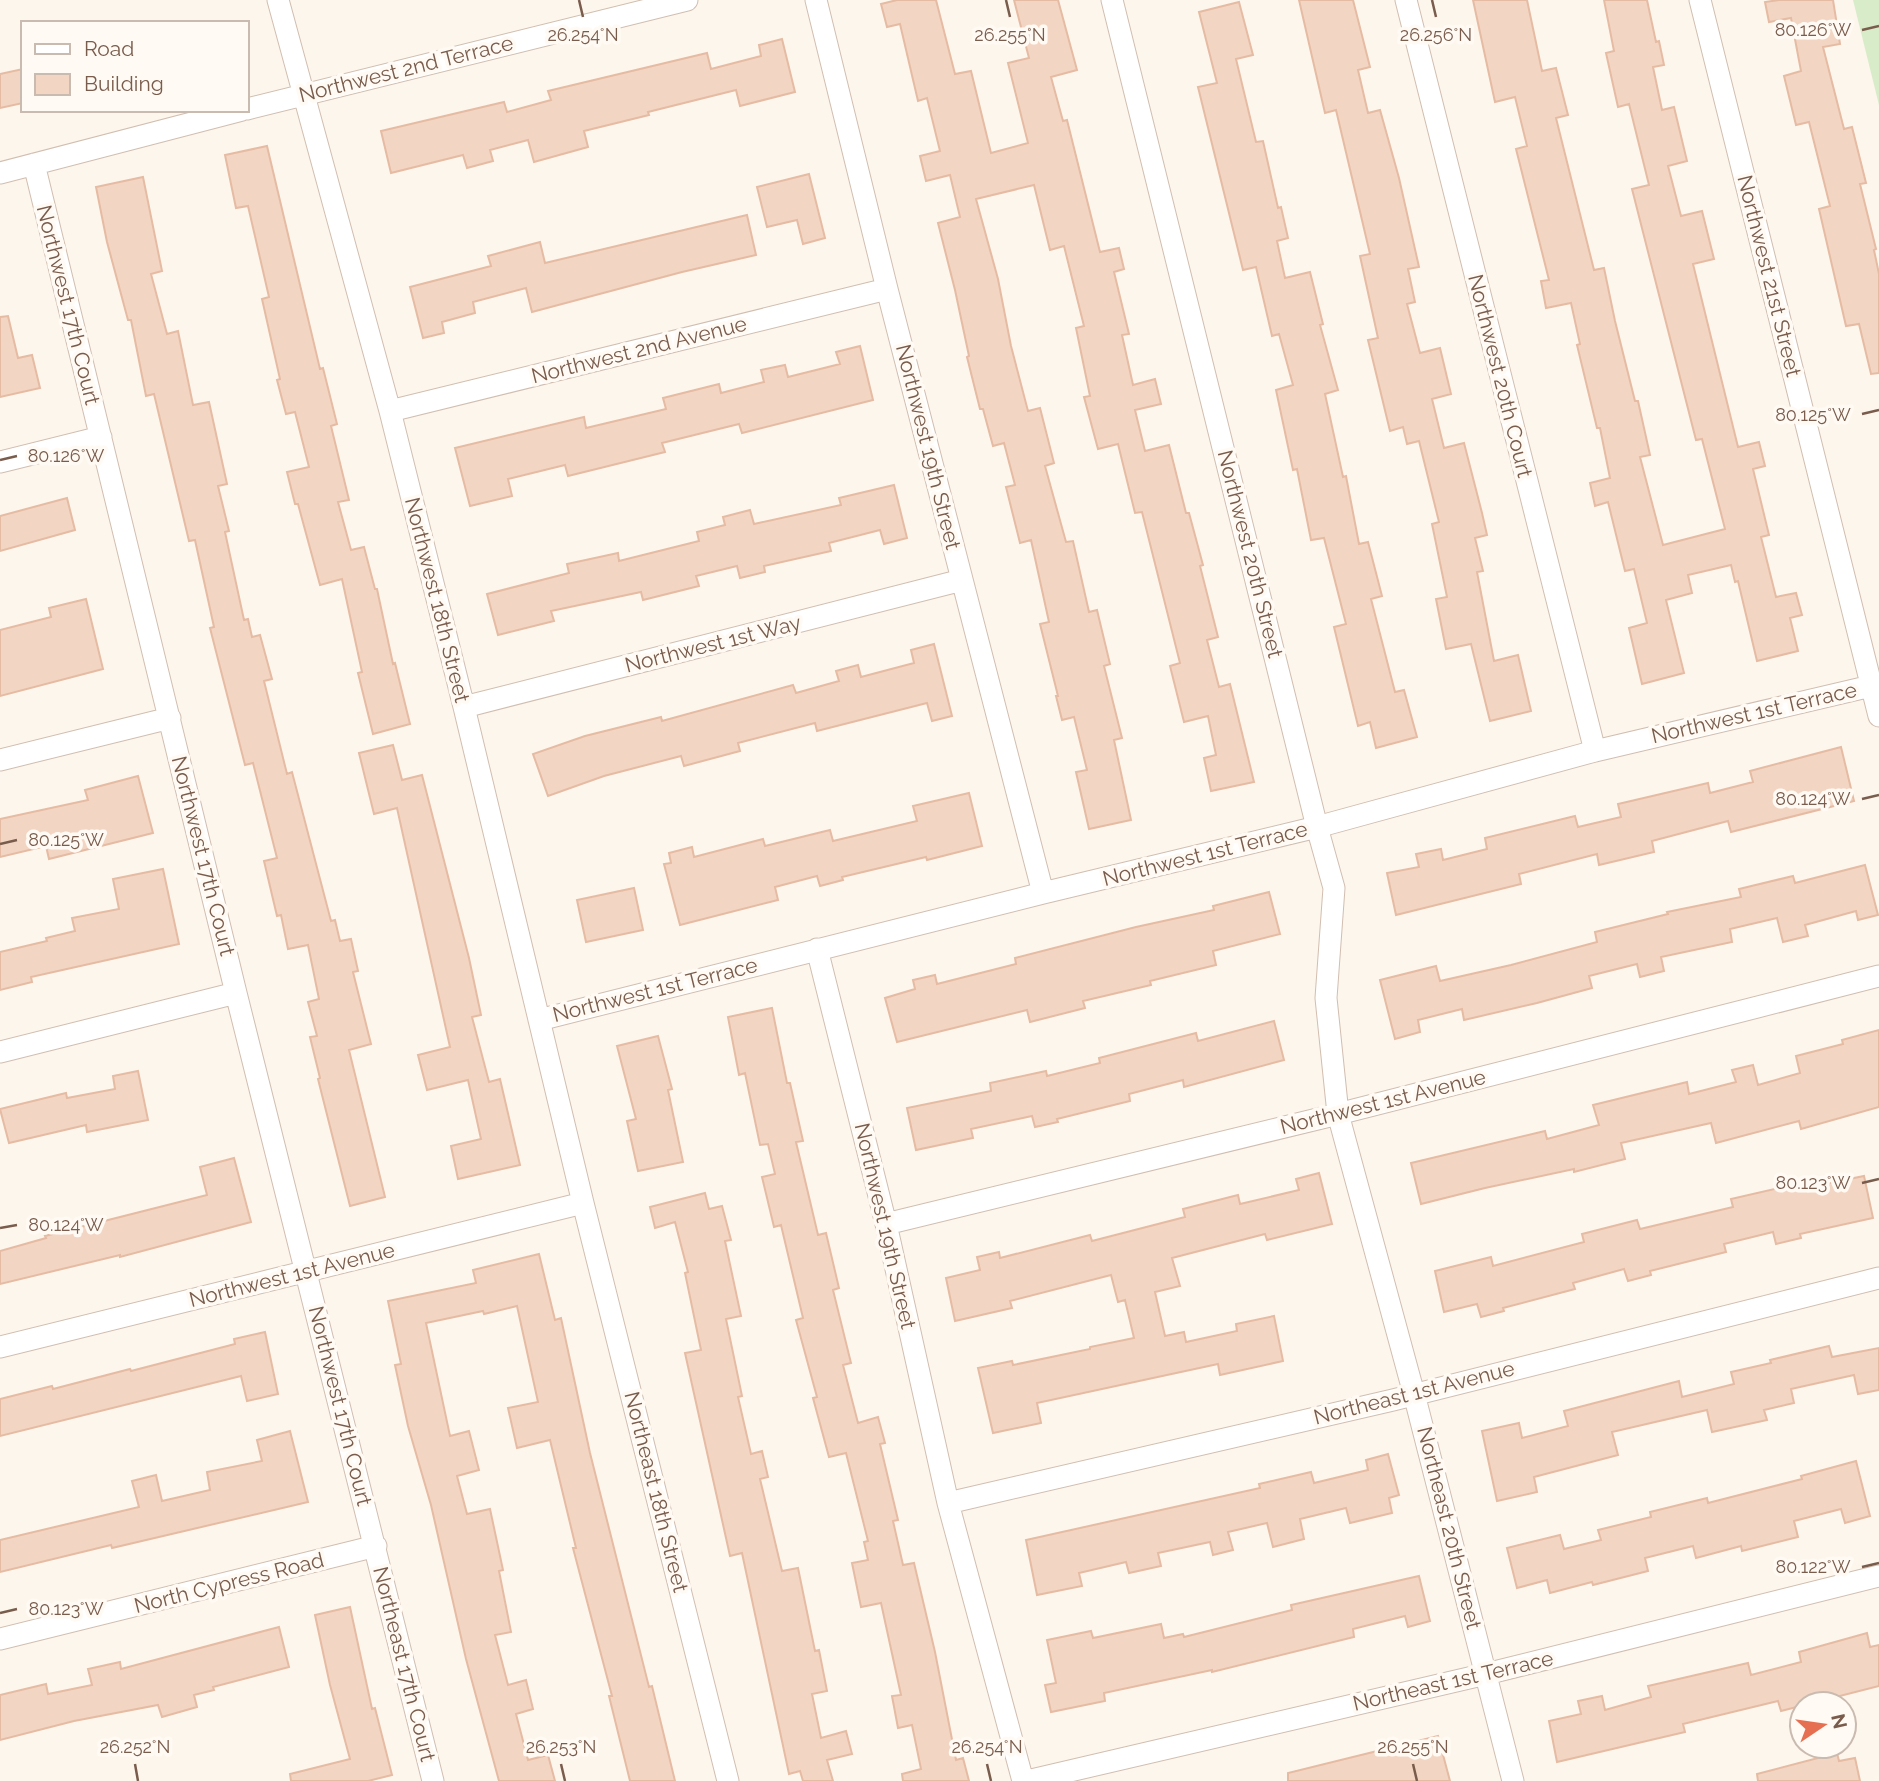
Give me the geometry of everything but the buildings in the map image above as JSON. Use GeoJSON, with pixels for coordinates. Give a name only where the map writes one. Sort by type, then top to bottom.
{"type":"FeatureCollection","features":[{"type":"Feature","properties":{"kind":"street","name":"Northwest 18th Street"},"geometry":{"type":"LineString","coordinates":[[278,0],[390,411],[583,1203]]}},
{"type":"Feature","properties":{"kind":"street","name":"Northwest 2nd Terrace"},"geometry":{"type":"LineString","coordinates":[[248,109],[687,0]]}},
{"type":"Feature","properties":{"kind":"street","name":"Northwest 19th Street"},"geometry":{"type":"LineString","coordinates":[[816,0],[887,289],[1043,893]]}},
{"type":"Feature","properties":{"kind":"street","name":"Northwest 20th Street"},"geometry":{"type":"LineString","coordinates":[[1112,0],[1334,888],[1326,998],[1338,1114]]}},
{"type":"Feature","properties":{"kind":"street","name":"Northwest 20th Court"},"geometry":{"type":"LineString","coordinates":[[1406,0],[1595,751]]}},
{"type":"Feature","properties":{"kind":"street","name":"Northwest 21st Street"},"geometry":{"type":"LineString","coordinates":[[1700,0],[1879,716]]}},
{"type":"Feature","properties":{"kind":"street"},"geometry":{"type":"LineString","coordinates":[[0,173],[234,112]]}},
{"type":"Feature","properties":{"kind":"street","name":"Northwest 17th Court"},"geometry":{"type":"LineString","coordinates":[[34,164],[236,993],[376,1546]]}},
{"type":"Feature","properties":{"kind":"street","name":"Northwest 2nd Avenue"},"geometry":{"type":"LineString","coordinates":[[390,411],[887,289]]}},
{"type":"Feature","properties":{"kind":"street"},"geometry":{"type":"LineString","coordinates":[[0,463],[101,437]]}},
{"type":"Feature","properties":{"kind":"street","name":"Northwest 1st Way"},"geometry":{"type":"LineString","coordinates":[[464,707],[962,580]]}},
{"type":"Feature","properties":{"kind":"street","name":"Northwest 1st Terrace"},"geometry":{"type":"LineString","coordinates":[[539,1020],[1317,827],[1595,751],[1871,685]]}},
{"type":"Feature","properties":{"kind":"street"},"geometry":{"type":"LineString","coordinates":[[0,760],[170,718]]}},
{"type":"Feature","properties":{"kind":"street","name":"Northwest 19th Street"},"geometry":{"type":"LineString","coordinates":[[817,949],[886,1224],[948,1503],[1025,1781]]}},
{"type":"Feature","properties":{"kind":"street","name":"Northwest 1st Avenue"},"geometry":{"type":"LineString","coordinates":[[886,1224],[1338,1114],[1879,976]]}},
{"type":"Feature","properties":{"kind":"street"},"geometry":{"type":"LineString","coordinates":[[0,1052],[236,993]]}},
{"type":"Feature","properties":{"kind":"street","name":"Northeast 20th Street"},"geometry":{"type":"LineString","coordinates":[[1338,1114],[1415,1394],[1513,1781]]}},
{"type":"Feature","properties":{"kind":"street","name":"Northwest 1st Avenue"},"geometry":{"type":"LineString","coordinates":[[0,1347],[583,1203]]}},
{"type":"Feature","properties":{"kind":"street","name":"Northeast 18th Street"},"geometry":{"type":"LineString","coordinates":[[583,1203],[728,1781]]}},
{"type":"Feature","properties":{"kind":"street","name":"Northeast 1st Avenue"},"geometry":{"type":"LineString","coordinates":[[948,1503],[1415,1394],[1879,1278]]}},
{"type":"Feature","properties":{"kind":"street","name":"North Cypress Road"},"geometry":{"type":"LineString","coordinates":[[0,1639],[376,1546]]}},
{"type":"Feature","properties":{"kind":"street","name":"Northeast 17th Court"},"geometry":{"type":"LineString","coordinates":[[376,1546],[433,1781]]}},
{"type":"Feature","properties":{"kind":"street","name":"Northeast 1st Terrace"},"geometry":{"type":"LineString","coordinates":[[1025,1781],[1486,1674],[1879,1576]]}},
{"type":"Feature","properties":{"kind":"green space"},"geometry":{"type":"Polygon","coordinates":[[[1853,0],[1879,0],[1879,105],[1853,0]]]}}]}
